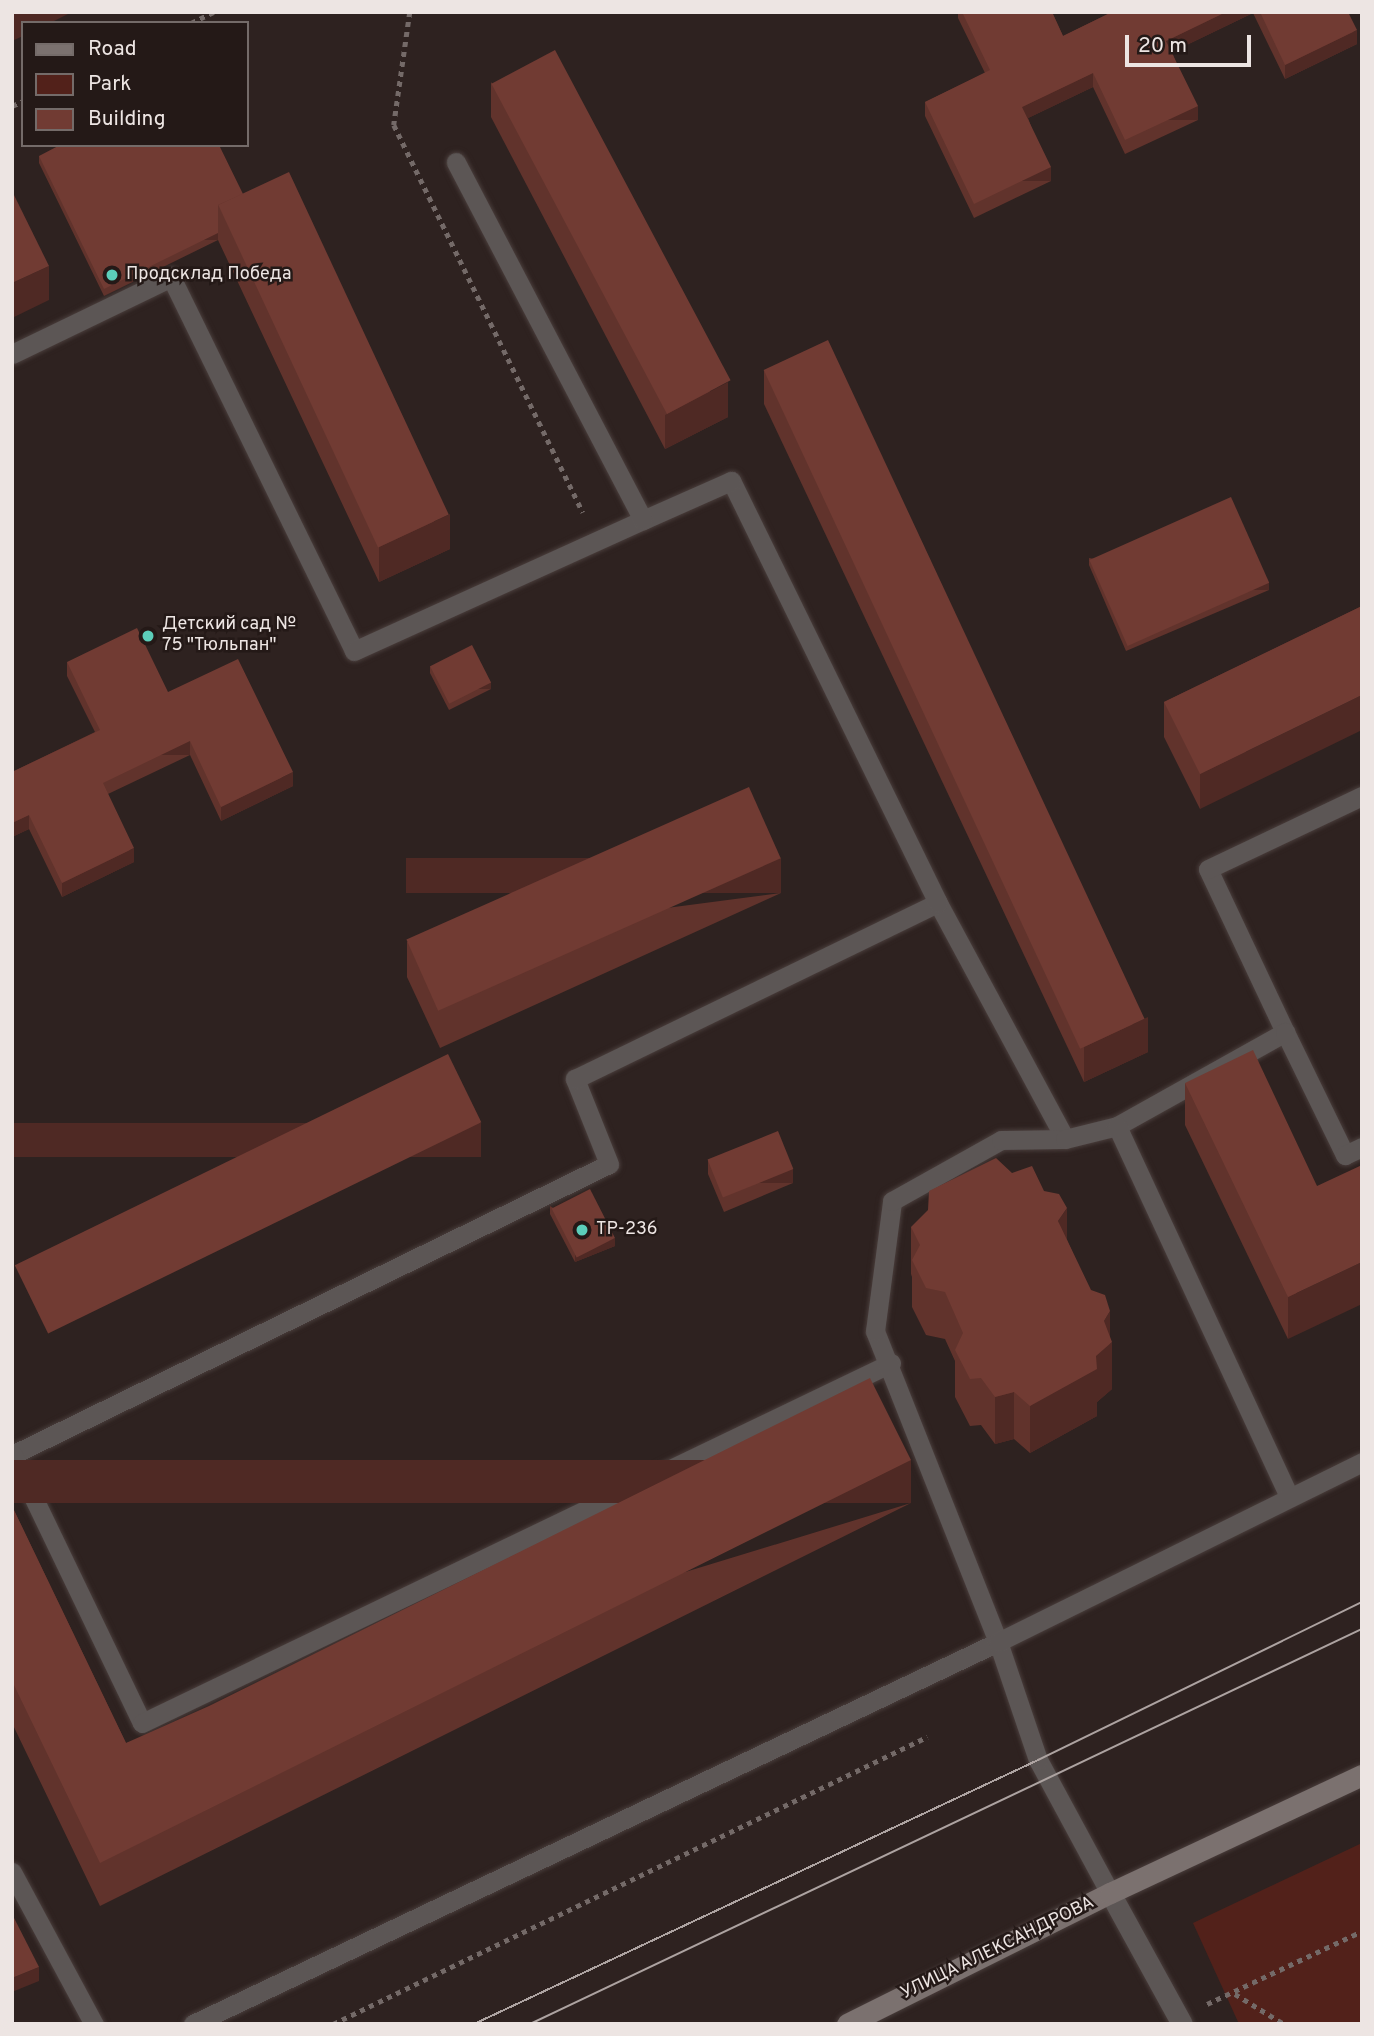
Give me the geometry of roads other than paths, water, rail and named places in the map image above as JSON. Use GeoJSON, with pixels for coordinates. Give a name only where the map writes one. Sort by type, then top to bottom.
{"type":"FeatureCollection","features":[{"type":"Feature","properties":{"kind":"main road","name":"УЛИЦА АЛЕКСАНДРОВА"},"geometry":{"type":"LineString","coordinates":[[847,2024],[1110,1893],[1362,1775]]}},
{"type":"Feature","properties":{"kind":"street","name":"УЛИЦА АЛЕКСАНДРОВА"},"geometry":{"type":"LineString","coordinates":[[1110,1893],[1180,2020]]}},
{"type":"Feature","properties":{"kind":"lane"},"geometry":{"type":"LineString","coordinates":[[456,162],[643,520]]}},
{"type":"Feature","properties":{"kind":"lane"},"geometry":{"type":"LineString","coordinates":[[12,354],[171,277],[354,651],[731,481],[938,903],[1065,1139]]}},
{"type":"Feature","properties":{"kind":"lane"},"geometry":{"type":"LineString","coordinates":[[1362,796],[1208,869],[1345,1156],[1362,1147]]}},
{"type":"Feature","properties":{"kind":"lane"},"geometry":{"type":"LineString","coordinates":[[891,1363],[142,1723],[13,1455],[609,1164],[575,1079],[938,903]]}},
{"type":"Feature","properties":{"kind":"lane"},"geometry":{"type":"LineString","coordinates":[[1110,1893],[1038,1760],[998,1642],[891,1363],[876,1331],[892,1201],[1001,1140],[1065,1139],[1117,1126],[1285,1032]]}},
{"type":"Feature","properties":{"kind":"lane"},"geometry":{"type":"LineString","coordinates":[[1117,1126],[1289,1497]]}},
{"type":"Feature","properties":{"kind":"lane"},"geometry":{"type":"LineString","coordinates":[[193,2024],[998,1642],[1362,1462]]}},
{"type":"Feature","properties":{"kind":"lane"},"geometry":{"type":"LineString","coordinates":[[12,1872],[94,2024]]}},
{"type":"Feature","properties":{"kind":"tram line"},"geometry":{"type":"LineString","coordinates":[[474,2024],[1038,1760],[1362,1602]]}},
{"type":"Feature","properties":{"kind":"tram line"},"geometry":{"type":"LineString","coordinates":[[530,2024],[1362,1629]]}},
{"type":"Feature","properties":{"kind":"place","name":"Продсклад Победа"},"geometry":{"type":"Point","coordinates":[112,275]}},
{"type":"Feature","properties":{"kind":"place","name":"Детский сад № 75 \"Тюльпан\""},"geometry":{"type":"Point","coordinates":[148,636]}},
{"type":"Feature","properties":{"kind":"place","name":"ТР-236"},"geometry":{"type":"Point","coordinates":[582,1230]}}]}
